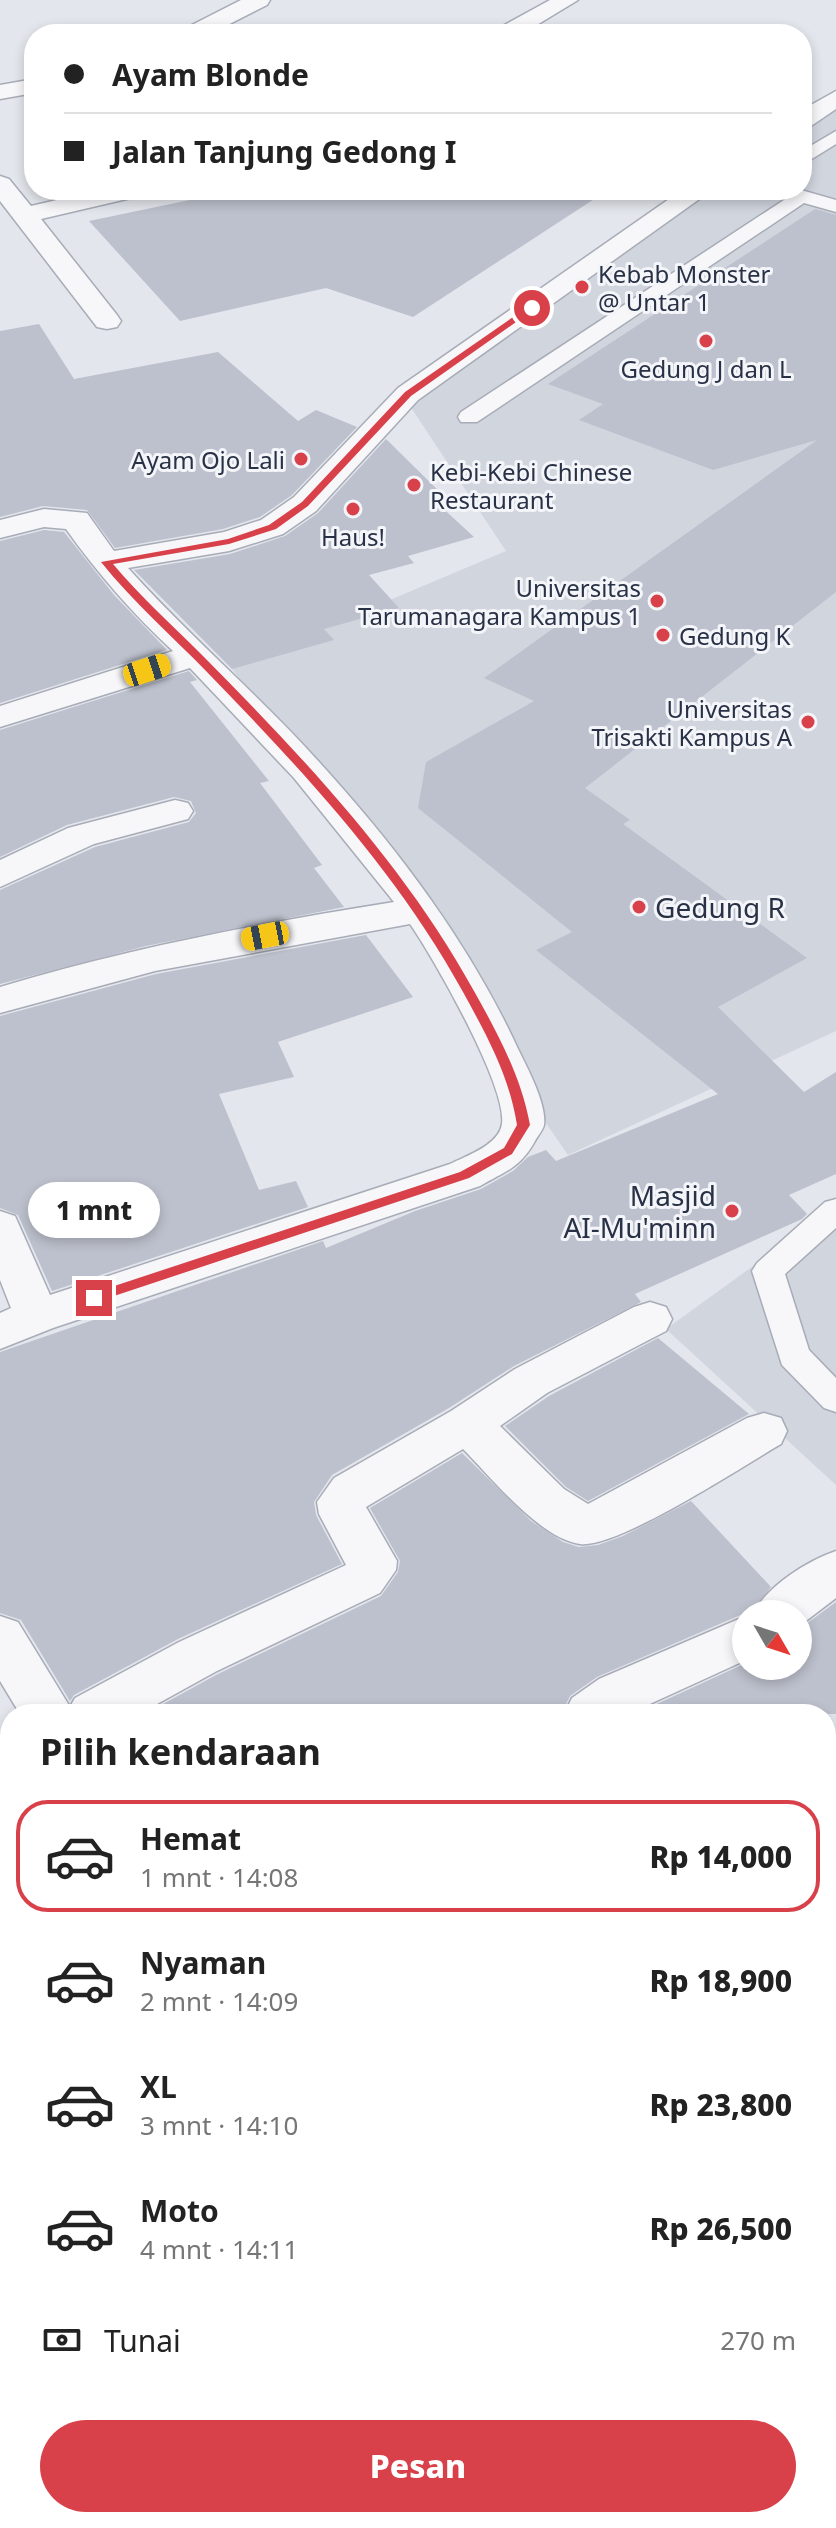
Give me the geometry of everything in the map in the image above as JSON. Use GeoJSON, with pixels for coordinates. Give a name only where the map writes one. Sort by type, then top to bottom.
{"type":"FeatureCollection","features":[{"type":"Feature","properties":{"kind":"street"},"geometry":{"type":"LineString","coordinates":[[212,24],[259,0]]}},
{"type":"Feature","properties":{"kind":"street"},"geometry":{"type":"LineString","coordinates":[[523,24],[567,0]]}},
{"type":"Feature","properties":{"kind":"street"},"geometry":{"type":"LineString","coordinates":[[0,92],[24,88]]}},
{"type":"Feature","properties":{"kind":"street"},"geometry":{"type":"LineString","coordinates":[[812,114],[836,98]]}},
{"type":"Feature","properties":{"kind":"street"},"geometry":{"type":"LineString","coordinates":[[0,184],[107,321]]}},
{"type":"Feature","properties":{"kind":"street"},"geometry":{"type":"LineString","coordinates":[[24,215],[91,200]]}},
{"type":"Feature","properties":{"kind":"street"},"geometry":{"type":"LineString","coordinates":[[106,562],[229,541],[272,527],[305,504],[408,394],[685,200]]}},
{"type":"Feature","properties":{"kind":"street"},"geometry":{"type":"LineString","coordinates":[[0,529],[44,518],[62,517],[83,525],[106,562],[148,610],[307,770],[391,871],[439,937],[517,1090],[523,1125],[508,1151],[465,1175],[19,1324],[0,1227]]}},
{"type":"Feature","properties":{"kind":"street"},"geometry":{"type":"LineString","coordinates":[[0,717],[196,655]]}},
{"type":"Feature","properties":{"kind":"street"},"geometry":{"type":"LineString","coordinates":[[0,875],[81,836],[175,811]]}},
{"type":"Feature","properties":{"kind":"street"},"geometry":{"type":"LineString","coordinates":[[0,1000],[133,963],[324,925],[419,910]]}},
{"type":"Feature","properties":{"kind":"street"},"geometry":{"type":"LineString","coordinates":[[111,1704],[197,1657],[363,1579],[371,1570],[372,1561],[343,1514],[341,1502],[351,1491],[468,1424],[531,1381],[650,1319]]}},
{"type":"Feature","properties":{"kind":"street"},"geometry":{"type":"LineString","coordinates":[[468,1424],[547,1503],[582,1525],[605,1521],[764,1431]]}},
{"type":"Feature","properties":{"kind":"street"},"geometry":{"type":"LineString","coordinates":[[797,1600],[836,1571]]}},
{"type":"Feature","properties":{"kind":"street"},"geometry":{"type":"LineString","coordinates":[[0,1637],[42,1704]]}},
{"type":"Feature","properties":{"kind":"street"},"geometry":{"type":"LineString","coordinates":[[601,1704],[732,1643]]}},
{"type":"Feature","properties":{"kind":"lane"},"geometry":{"type":"LineString","coordinates":[[812,152],[836,136]]}},
{"type":"Feature","properties":{"kind":"lane"},"geometry":{"type":"LineString","coordinates":[[812,199],[836,206]]}},
{"type":"Feature","properties":{"kind":"lane"},"geometry":{"type":"LineString","coordinates":[[469,417],[796,200]]}},
{"type":"Feature","properties":{"kind":"lane"},"geometry":{"type":"LineString","coordinates":[[836,1210],[768,1271],[794,1356],[836,1399]]}},
{"type":"Feature","properties":{"kind":"shaded area","name":"Universitas Tarumanagara Kampus 1"},"geometry":{"type":"Polygon","coordinates":[[[836,97],[836,1031],[568,1155],[231,667],[506,551],[406,400],[690,200],[812,200],[812,114],[836,97]]]}},
{"type":"Feature","properties":{"kind":"shaded area"},"geometry":{"type":"Polygon","coordinates":[[[836,1206],[836,1485],[666,1329],[836,1206]]]}},
{"type":"Feature","properties":{"kind":"building"},"geometry":{"type":"Polygon","coordinates":[[[190,200],[593,200],[413,317],[326,288],[180,321],[89,221],[190,200]]]}},
{"type":"Feature","properties":{"kind":"building"},"geometry":{"type":"Polygon","coordinates":[[[815,209],[836,215],[836,592],[585,788],[630,820],[623,824],[807,958],[718,1007],[804,1092],[836,1072],[836,1174],[789,1195],[807,1214],[802,1219],[635,1294],[641,1302],[514,1366],[449,1408],[332,1475],[314,1502],[316,1515],[342,1564],[178,1639],[74,1695],[70,1701],[21,1620],[0,1613],[0,1352],[323,1241],[326,1248],[415,1211],[481,1189],[513,1171],[528,1157],[546,1150],[556,1161],[718,1094],[536,950],[572,932],[418,808],[426,762],[534,701],[484,678],[817,440],[713,470],[579,420],[603,404],[548,384],[815,209]]]}},
{"type":"Feature","properties":{"kind":"building"},"geometry":{"type":"Polygon","coordinates":[[[39,324],[74,379],[218,352],[298,421],[316,410],[357,427],[292,495],[260,517],[223,529],[115,548],[87,510],[43,506],[0,517],[0,331],[39,324]]]}},
{"type":"Feature","properties":{"kind":"building"},"geometry":{"type":"Polygon","coordinates":[[[386,439],[447,499],[436,502],[474,537],[408,556],[414,563],[369,575],[399,608],[324,629],[334,640],[232,669],[134,570],[230,554],[285,536],[318,513],[386,439]]]}},
{"type":"Feature","properties":{"kind":"building"},"geometry":{"type":"Polygon","coordinates":[[[44,530],[64,532],[114,595],[167,650],[0,703],[0,541],[44,530]]]}},
{"type":"Feature","properties":{"kind":"building"},"geometry":{"type":"Polygon","coordinates":[[[189,671],[197,680],[190,682],[269,781],[260,783],[322,865],[314,868],[344,907],[146,946],[0,984],[0,890],[95,847],[189,822],[196,813],[191,801],[174,797],[67,825],[0,857],[0,730],[189,671]]]}},
{"type":"Feature","properties":{"kind":"building"},"geometry":{"type":"Polygon","coordinates":[[[366,935],[413,997],[278,1042],[294,1077],[219,1094],[259,1190],[296,1181],[308,1207],[52,1291],[18,1215],[0,1208],[0,1016],[156,974],[366,935]]]}},
{"type":"Feature","properties":{"kind":"building"},"geometry":{"type":"Polygon","coordinates":[[[658,1338],[749,1414],[588,1501],[566,1487],[505,1426],[549,1396],[658,1338]]]}},
{"type":"Feature","properties":{"kind":"building"},"geometry":{"type":"Polygon","coordinates":[[[462,1453],[531,1521],[563,1542],[579,1547],[598,1545],[623,1536],[691,1501],[771,1587],[761,1600],[732,1600],[732,1619],[597,1677],[570,1696],[566,1704],[163,1704],[216,1675],[381,1596],[398,1572],[400,1561],[370,1508],[462,1453]]]}},
{"type":"Feature","properties":{"kind":"building"},"geometry":{"type":"Polygon","coordinates":[[[836,1602],[836,1704],[657,1704],[732,1669],[732,1680],[812,1680],[812,1620],[836,1602]]]}},
{"type":"Feature","properties":{"kind":"place","name":"Kebab Monster @ Untar 1"},"geometry":{"type":"Point","coordinates":[582,287]}},
{"type":"Feature","properties":{"kind":"place","name":"Gedung J dan L"},"geometry":{"type":"Point","coordinates":[706,341]}},
{"type":"Feature","properties":{"kind":"place","name":"Ayam Ojo Lali"},"geometry":{"type":"Point","coordinates":[301,459]}},
{"type":"Feature","properties":{"kind":"place","name":"Kebi-Kebi Chinese Restaurant"},"geometry":{"type":"Point","coordinates":[414,485]}},
{"type":"Feature","properties":{"kind":"place","name":"Haus!"},"geometry":{"type":"Point","coordinates":[353,509]}},
{"type":"Feature","properties":{"kind":"place","name":"Universitas Tarumanagara Kampus 1"},"geometry":{"type":"Point","coordinates":[657,601]}},
{"type":"Feature","properties":{"kind":"place","name":"Gedung K"},"geometry":{"type":"Point","coordinates":[663,635]}},
{"type":"Feature","properties":{"kind":"place","name":"Universitas Trisakti Kampus A"},"geometry":{"type":"Point","coordinates":[808,722]}},
{"type":"Feature","properties":{"kind":"place","name":"Gedung R"},"geometry":{"type":"Point","coordinates":[639,907]}},
{"type":"Feature","properties":{"kind":"place","name":"Masjid AI-Mu'minn"},"geometry":{"type":"Point","coordinates":[732,1211]}},
{"type":"Feature","properties":{"kind":"route"},"geometry":{"type":"LineString","coordinates":[[94,1298],[465,1175],[508,1151],[523,1125],[517,1090],[492,1035],[439,937],[391,871],[307,770],[148,610],[106,562],[229,541],[272,527],[305,504],[408,394],[532,308]]}}]}
